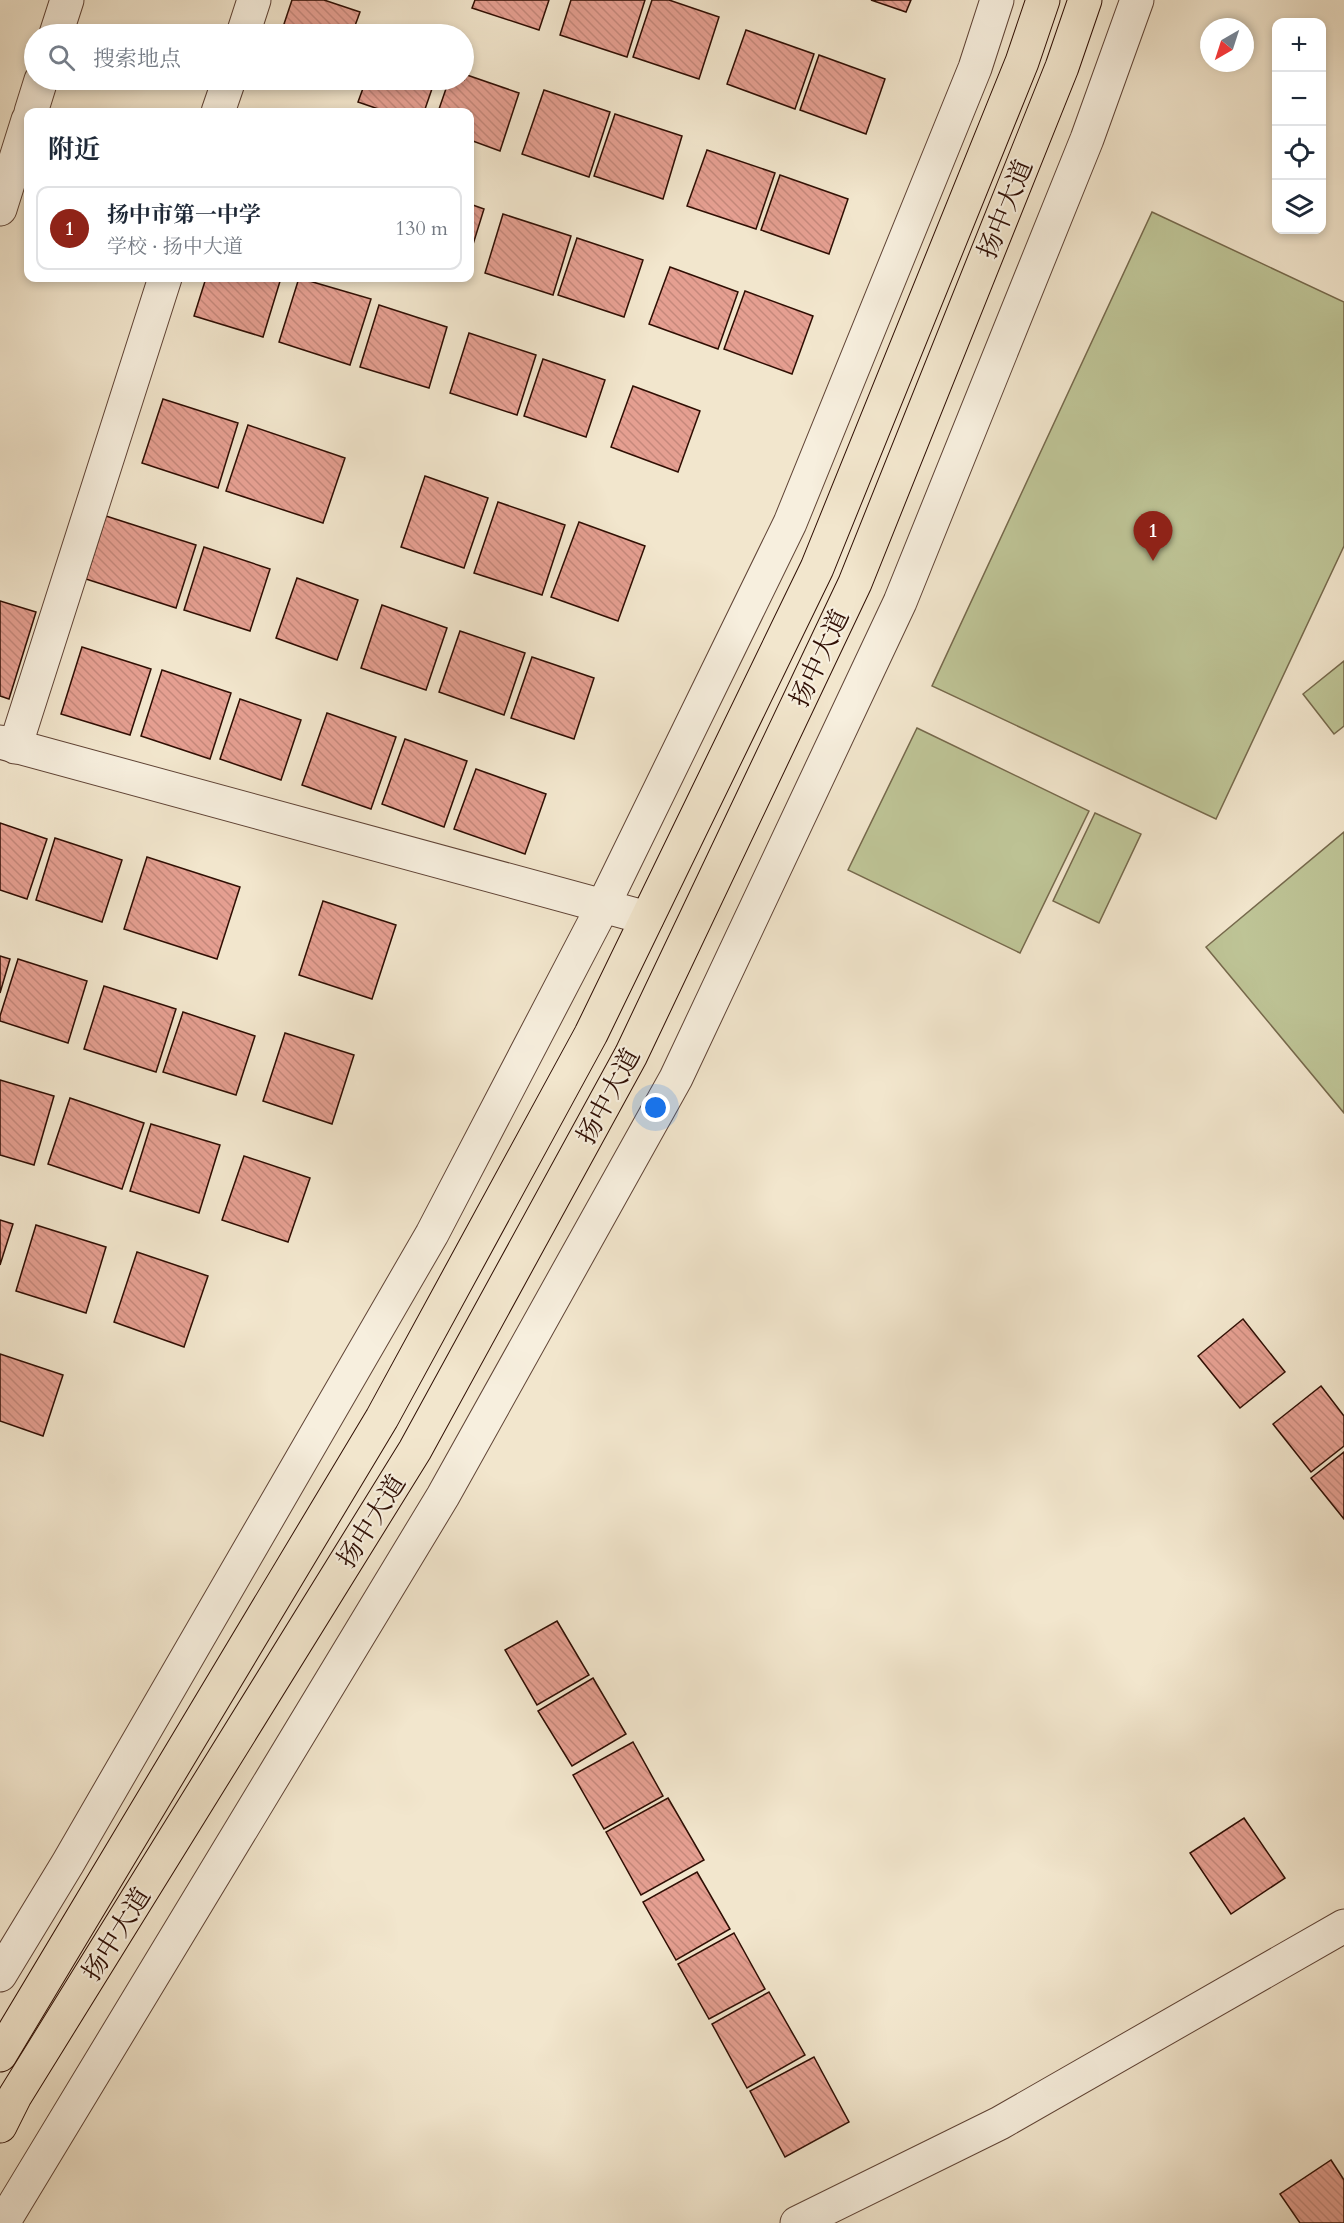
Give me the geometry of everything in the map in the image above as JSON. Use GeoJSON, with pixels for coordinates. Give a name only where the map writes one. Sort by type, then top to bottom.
{"type":"FeatureCollection","features":[{"type":"Feature","properties":{"kind":"main road","name":"扬中大道"},"geometry":{"type":"LineString","coordinates":[[0,2055],[382,1418],[591,1034],[817,568],[1022,62],[1043,0]]}},
{"type":"Feature","properties":{"kind":"main road","name":"扬中大道"},"geometry":{"type":"LineString","coordinates":[[0,2126],[15,2096],[415,1450],[631,1055],[855,582],[1062,67],[1085,0]]}},
{"type":"Feature","properties":{"kind":"street"},"geometry":{"type":"LineString","coordinates":[[59,24],[67,0]]}},
{"type":"Feature","properties":{"kind":"street"},"geometry":{"type":"LineString","coordinates":[[247,24],[255,0]]}},
{"type":"Feature","properties":{"kind":"street"},"geometry":{"type":"LineString","coordinates":[[0,1975],[68,1863],[432,1234],[603,906],[790,523],[975,68],[997,0]]}},
{"type":"Feature","properties":{"kind":"street"},"geometry":{"type":"LineString","coordinates":[[3,2223],[443,1496],[676,1078],[900,602],[1086,139],[1137,0]]}},
{"type":"Feature","properties":{"kind":"street"},"geometry":{"type":"LineString","coordinates":[[32,108],[38,90]]}},
{"type":"Feature","properties":{"kind":"street"},"geometry":{"type":"LineString","coordinates":[[219,108],[226,90]]}},
{"type":"Feature","properties":{"kind":"street"},"geometry":{"type":"LineString","coordinates":[[0,209],[24,133]]}},
{"type":"Feature","properties":{"kind":"street"},"geometry":{"type":"LineString","coordinates":[[164,282],[7,744],[647,918]]}},
{"type":"Feature","properties":{"kind":"street"},"geometry":{"type":"LineString","coordinates":[[797,2223],[1000,2123],[1344,1926]]}},
{"type":"Feature","properties":{"kind":"green space"},"geometry":{"type":"Polygon","coordinates":[[[1152,212],[1344,302],[1344,546],[1216,819],[932,686],[1152,212]]]}},
{"type":"Feature","properties":{"kind":"green space"},"geometry":{"type":"Polygon","coordinates":[[[1344,661],[1344,726],[1334,734],[1303,694],[1344,661]]]}},
{"type":"Feature","properties":{"kind":"green space"},"geometry":{"type":"Polygon","coordinates":[[[917,728],[1089,811],[1020,953],[848,870],[917,728]]]}},
{"type":"Feature","properties":{"kind":"green space"},"geometry":{"type":"Polygon","coordinates":[[[1095,813],[1141,834],[1099,923],[1053,901],[1095,813]]]}},
{"type":"Feature","properties":{"kind":"green space"},"geometry":{"type":"Polygon","coordinates":[[[1344,832],[1344,1113],[1206,947],[1344,832]]]}},
{"type":"Feature","properties":{"kind":"building"},"geometry":{"type":"Polygon","coordinates":[[[292,0],[324,0],[360,12],[356,24],[284,24],[292,0]]]}},
{"type":"Feature","properties":{"kind":"building"},"geometry":{"type":"Polygon","coordinates":[[[475,0],[549,0],[539,30],[472,8],[475,0]]]}},
{"type":"Feature","properties":{"kind":"building"},"geometry":{"type":"Polygon","coordinates":[[[571,0],[645,0],[627,57],[560,35],[571,0]]]}},
{"type":"Feature","properties":{"kind":"building"},"geometry":{"type":"Polygon","coordinates":[[[652,0],[669,0],[719,17],[699,79],[633,57],[652,0]]]}},
{"type":"Feature","properties":{"kind":"building"},"geometry":{"type":"Polygon","coordinates":[[[871,0],[911,0],[906,12],[871,0]]]}},
{"type":"Feature","properties":{"kind":"building"},"geometry":{"type":"Polygon","coordinates":[[[746,30],[814,54],[795,109],[727,84],[746,30]]]}},
{"type":"Feature","properties":{"kind":"building"},"geometry":{"type":"Polygon","coordinates":[[[819,55],[885,79],[866,134],[800,110],[819,55]]]}},
{"type":"Feature","properties":{"kind":"building"},"geometry":{"type":"Polygon","coordinates":[[[474,77],[519,93],[500,151],[474,141],[474,108],[439,108],[446,90],[474,90],[474,77]]]}},
{"type":"Feature","properties":{"kind":"building"},"geometry":{"type":"Polygon","coordinates":[[[362,90],[432,90],[425,108],[375,108],[358,102],[362,90]]]}},
{"type":"Feature","properties":{"kind":"building"},"geometry":{"type":"Polygon","coordinates":[[[544,90],[610,112],[589,177],[522,154],[544,90]]]}},
{"type":"Feature","properties":{"kind":"building"},"geometry":{"type":"Polygon","coordinates":[[[615,114],[682,136],[663,199],[594,176],[615,114]]]}},
{"type":"Feature","properties":{"kind":"building"},"geometry":{"type":"Polygon","coordinates":[[[707,150],[775,173],[756,229],[687,206],[707,150]]]}},
{"type":"Feature","properties":{"kind":"building"},"geometry":{"type":"Polygon","coordinates":[[[780,175],[848,199],[829,254],[761,230],[780,175]]]}},
{"type":"Feature","properties":{"kind":"building"},"geometry":{"type":"Polygon","coordinates":[[[474,205],[484,209],[474,241],[474,205]]]}},
{"type":"Feature","properties":{"kind":"building"},"geometry":{"type":"Polygon","coordinates":[[[503,214],[571,236],[553,295],[485,273],[503,214]]]}},
{"type":"Feature","properties":{"kind":"building"},"geometry":{"type":"Polygon","coordinates":[[[577,238],[643,260],[624,317],[558,295],[577,238]]]}},
{"type":"Feature","properties":{"kind":"building"},"geometry":{"type":"Polygon","coordinates":[[[670,267],[738,292],[718,349],[649,324],[670,267]]]}},
{"type":"Feature","properties":{"kind":"building"},"geometry":{"type":"Polygon","coordinates":[[[205,282],[280,282],[263,337],[194,316],[205,282]]]}},
{"type":"Feature","properties":{"kind":"building"},"geometry":{"type":"Polygon","coordinates":[[[298,282],[313,282],[371,299],[350,365],[279,342],[298,282]]]}},
{"type":"Feature","properties":{"kind":"building"},"geometry":{"type":"Polygon","coordinates":[[[745,291],[813,316],[792,374],[724,349],[745,291]]]}},
{"type":"Feature","properties":{"kind":"building"},"geometry":{"type":"Polygon","coordinates":[[[379,305],[447,327],[429,388],[360,367],[379,305]]]}},
{"type":"Feature","properties":{"kind":"building"},"geometry":{"type":"Polygon","coordinates":[[[469,333],[536,355],[517,415],[450,393],[469,333]]]}},
{"type":"Feature","properties":{"kind":"building"},"geometry":{"type":"Polygon","coordinates":[[[543,359],[605,380],[586,437],[524,416],[543,359]]]}},
{"type":"Feature","properties":{"kind":"building"},"geometry":{"type":"Polygon","coordinates":[[[633,386],[700,411],[678,472],[611,447],[633,386]]]}},
{"type":"Feature","properties":{"kind":"building"},"geometry":{"type":"Polygon","coordinates":[[[163,399],[238,423],[218,488],[142,463],[163,399]]]}},
{"type":"Feature","properties":{"kind":"building"},"geometry":{"type":"Polygon","coordinates":[[[248,425],[345,458],[323,523],[226,491],[248,425]]]}},
{"type":"Feature","properties":{"kind":"building"},"geometry":{"type":"Polygon","coordinates":[[[425,476],[488,498],[464,568],[401,547],[425,476]]]}},
{"type":"Feature","properties":{"kind":"building"},"geometry":{"type":"Polygon","coordinates":[[[498,502],[565,525],[542,595],[474,573],[498,502]]]}},
{"type":"Feature","properties":{"kind":"building"},"geometry":{"type":"Polygon","coordinates":[[[106,516],[196,545],[176,608],[86,579],[106,516]]]}},
{"type":"Feature","properties":{"kind":"building"},"geometry":{"type":"Polygon","coordinates":[[[579,522],[645,546],[618,621],[551,597],[579,522]]]}},
{"type":"Feature","properties":{"kind":"building"},"geometry":{"type":"Polygon","coordinates":[[[204,547],[270,569],[250,631],[184,610],[204,547]]]}},
{"type":"Feature","properties":{"kind":"building"},"geometry":{"type":"Polygon","coordinates":[[[297,578],[358,600],[337,660],[276,638],[297,578]]]}},
{"type":"Feature","properties":{"kind":"building"},"geometry":{"type":"Polygon","coordinates":[[[0,601],[36,612],[9,699],[0,696],[0,601]]]}},
{"type":"Feature","properties":{"kind":"building"},"geometry":{"type":"Polygon","coordinates":[[[382,605],[447,628],[426,690],[361,668],[382,605]]]}},
{"type":"Feature","properties":{"kind":"building"},"geometry":{"type":"Polygon","coordinates":[[[460,631],[525,653],[504,715],[439,692],[460,631]]]}},
{"type":"Feature","properties":{"kind":"building"},"geometry":{"type":"Polygon","coordinates":[[[82,647],[151,669],[130,735],[61,714],[82,647]]]}},
{"type":"Feature","properties":{"kind":"building"},"geometry":{"type":"Polygon","coordinates":[[[532,657],[594,678],[574,739],[511,718],[532,657]]]}},
{"type":"Feature","properties":{"kind":"building"},"geometry":{"type":"Polygon","coordinates":[[[162,670],[231,693],[210,759],[141,736],[162,670]]]}},
{"type":"Feature","properties":{"kind":"building"},"geometry":{"type":"Polygon","coordinates":[[[240,699],[301,720],[281,780],[220,759],[240,699]]]}},
{"type":"Feature","properties":{"kind":"building"},"geometry":{"type":"Polygon","coordinates":[[[327,713],[396,737],[371,809],[302,785],[327,713]]]}},
{"type":"Feature","properties":{"kind":"building"},"geometry":{"type":"Polygon","coordinates":[[[405,739],[467,761],[444,827],[382,804],[405,739]]]}},
{"type":"Feature","properties":{"kind":"building"},"geometry":{"type":"Polygon","coordinates":[[[476,769],[546,794],[525,854],[454,829],[476,769]]]}},
{"type":"Feature","properties":{"kind":"building"},"geometry":{"type":"Polygon","coordinates":[[[0,823],[47,839],[27,899],[0,890],[0,823]]]}},
{"type":"Feature","properties":{"kind":"building"},"geometry":{"type":"Polygon","coordinates":[[[55,838],[122,860],[102,922],[36,900],[55,838]]]}},
{"type":"Feature","properties":{"kind":"building"},"geometry":{"type":"Polygon","coordinates":[[[147,857],[240,887],[217,959],[124,929],[147,857]]]}},
{"type":"Feature","properties":{"kind":"building"},"geometry":{"type":"Polygon","coordinates":[[[323,901],[396,925],[372,999],[299,975],[323,901]]]}},
{"type":"Feature","properties":{"kind":"building"},"geometry":{"type":"Polygon","coordinates":[[[0,956],[10,959],[0,993],[0,956]]]}},
{"type":"Feature","properties":{"kind":"building"},"geometry":{"type":"Polygon","coordinates":[[[18,959],[87,981],[68,1043],[0,1021],[18,959]]]}},
{"type":"Feature","properties":{"kind":"building"},"geometry":{"type":"Polygon","coordinates":[[[104,986],[176,1009],[156,1072],[84,1049],[104,986]]]}},
{"type":"Feature","properties":{"kind":"building"},"geometry":{"type":"Polygon","coordinates":[[[183,1012],[255,1036],[236,1095],[163,1072],[183,1012]]]}},
{"type":"Feature","properties":{"kind":"building"},"geometry":{"type":"Polygon","coordinates":[[[285,1033],[354,1055],[332,1124],[263,1101],[285,1033]]]}},
{"type":"Feature","properties":{"kind":"building"},"geometry":{"type":"Polygon","coordinates":[[[0,1080],[54,1096],[34,1165],[0,1155],[0,1080]]]}},
{"type":"Feature","properties":{"kind":"building"},"geometry":{"type":"Polygon","coordinates":[[[70,1098],[144,1123],[122,1189],[48,1164],[70,1098]]]}},
{"type":"Feature","properties":{"kind":"building"},"geometry":{"type":"Polygon","coordinates":[[[151,1124],[220,1145],[199,1213],[130,1191],[151,1124]]]}},
{"type":"Feature","properties":{"kind":"building"},"geometry":{"type":"Polygon","coordinates":[[[244,1156],[310,1178],[288,1242],[222,1220],[244,1156]]]}},
{"type":"Feature","properties":{"kind":"building"},"geometry":{"type":"Polygon","coordinates":[[[0,1220],[13,1224],[0,1265],[0,1220]]]}},
{"type":"Feature","properties":{"kind":"building"},"geometry":{"type":"Polygon","coordinates":[[[36,1225],[106,1247],[86,1313],[16,1291],[36,1225]]]}},
{"type":"Feature","properties":{"kind":"building"},"geometry":{"type":"Polygon","coordinates":[[[137,1252],[208,1276],[184,1347],[114,1322],[137,1252]]]}},
{"type":"Feature","properties":{"kind":"building"},"geometry":{"type":"Polygon","coordinates":[[[1243,1319],[1285,1372],[1240,1408],[1198,1356],[1243,1319]]]}},
{"type":"Feature","properties":{"kind":"building"},"geometry":{"type":"Polygon","coordinates":[[[0,1354],[63,1375],[43,1436],[0,1421],[0,1354]]]}},
{"type":"Feature","properties":{"kind":"building"},"geometry":{"type":"Polygon","coordinates":[[[1321,1386],[1344,1416],[1344,1446],[1311,1472],[1273,1424],[1321,1386]]]}},
{"type":"Feature","properties":{"kind":"building"},"geometry":{"type":"Polygon","coordinates":[[[1344,1452],[1344,1519],[1311,1478],[1344,1452]]]}},
{"type":"Feature","properties":{"kind":"building"},"geometry":{"type":"Polygon","coordinates":[[[557,1621],[589,1675],[537,1705],[505,1650],[557,1621]]]}},
{"type":"Feature","properties":{"kind":"building"},"geometry":{"type":"Polygon","coordinates":[[[593,1678],[626,1734],[572,1766],[538,1711],[593,1678]]]}},
{"type":"Feature","properties":{"kind":"building"},"geometry":{"type":"Polygon","coordinates":[[[633,1742],[663,1796],[604,1829],[573,1775],[633,1742]]]}},
{"type":"Feature","properties":{"kind":"building"},"geometry":{"type":"Polygon","coordinates":[[[668,1798],[704,1860],[641,1895],[606,1832],[668,1798]]]}},
{"type":"Feature","properties":{"kind":"building"},"geometry":{"type":"Polygon","coordinates":[[[1244,1818],[1285,1878],[1231,1914],[1190,1853],[1244,1818]]]}},
{"type":"Feature","properties":{"kind":"building"},"geometry":{"type":"Polygon","coordinates":[[[697,1872],[730,1929],[676,1960],[643,1902],[697,1872]]]}},
{"type":"Feature","properties":{"kind":"building"},"geometry":{"type":"Polygon","coordinates":[[[734,1933],[765,1989],[709,2019],[678,1964],[734,1933]]]}},
{"type":"Feature","properties":{"kind":"building"},"geometry":{"type":"Polygon","coordinates":[[[769,1992],[805,2055],[747,2088],[712,2024],[769,1992]]]}},
{"type":"Feature","properties":{"kind":"building"},"geometry":{"type":"Polygon","coordinates":[[[814,2057],[849,2122],[785,2157],[750,2091],[814,2057]]]}},
{"type":"Feature","properties":{"kind":"building"},"geometry":{"type":"Polygon","coordinates":[[[1331,2160],[1344,2180],[1344,2223],[1300,2223],[1280,2194],[1331,2160]]]}},
{"type":"Feature","properties":{"kind":"place","name":"扬中市第一中学"},"geometry":{"type":"Point","coordinates":[1153,561]}}]}
